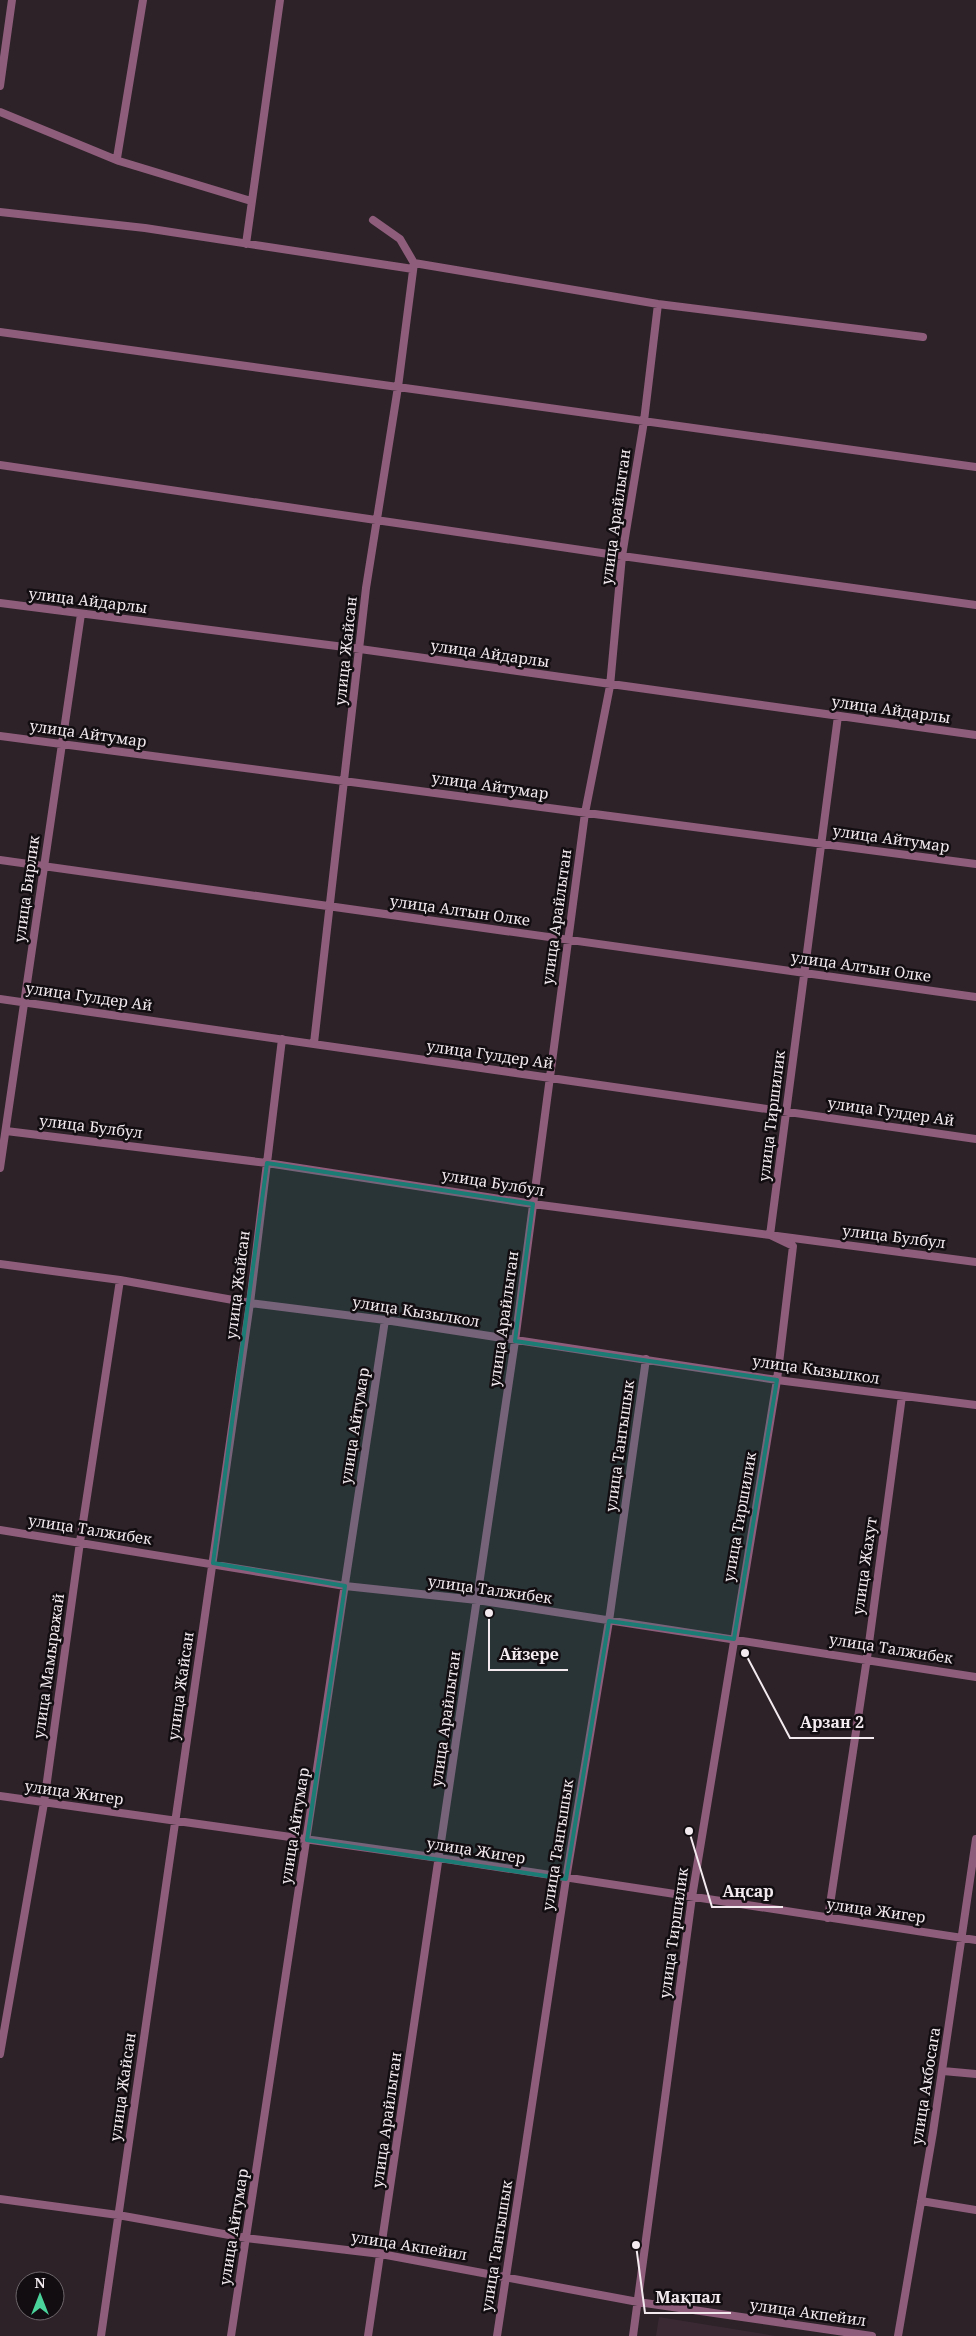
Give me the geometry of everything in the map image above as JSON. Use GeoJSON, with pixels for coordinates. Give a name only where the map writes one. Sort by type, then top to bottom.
{"type":"FeatureCollection","features":[{"type":"Feature","properties":{"kind":"street"},"geometry":{"type":"LineString","coordinates":[[0,86],[12,0]]}},
{"type":"Feature","properties":{"kind":"street"},"geometry":{"type":"LineString","coordinates":[[117,158],[143,0]]}},
{"type":"Feature","properties":{"kind":"street"},"geometry":{"type":"LineString","coordinates":[[246,244],[280,0]]}},
{"type":"Feature","properties":{"kind":"street"},"geometry":{"type":"LineString","coordinates":[[0,112],[117,158],[251,201]]}},
{"type":"Feature","properties":{"kind":"street"},"geometry":{"type":"LineString","coordinates":[[0,212],[145,228],[246,244],[413,266],[658,304],[923,337]]}},
{"type":"Feature","properties":{"kind":"street"},"geometry":{"type":"LineString","coordinates":[[373,220],[400,239],[413,266]]}},
{"type":"Feature","properties":{"kind":"street","name":"улица Жайсан"},"geometry":{"type":"LineString","coordinates":[[314,1043],[376,520],[398,387],[413,266]]}},
{"type":"Feature","properties":{"kind":"street","name":"улица Арайлытан"},"geometry":{"type":"LineString","coordinates":[[368,2336],[516,1341],[585,813],[610,686],[622,556],[644,421],[658,304]]}},
{"type":"Feature","properties":{"kind":"street"},"geometry":{"type":"LineString","coordinates":[[0,332],[976,467]]}},
{"type":"Feature","properties":{"kind":"street"},"geometry":{"type":"LineString","coordinates":[[0,465],[622,556],[976,605]]}},
{"type":"Feature","properties":{"kind":"street","name":"улица Айдарлы"},"geometry":{"type":"LineString","coordinates":[[0,603],[360,649],[610,686],[976,735]]}},
{"type":"Feature","properties":{"kind":"street","name":"улица Бирлик"},"geometry":{"type":"LineString","coordinates":[[0,1168],[81,614]]}},
{"type":"Feature","properties":{"kind":"street","name":"улица Тиршилик"},"geometry":{"type":"LineString","coordinates":[[633,2336],[692,1897],[777,1380],[793,1246],[770,1235],[838,716]]}},
{"type":"Feature","properties":{"kind":"street","name":"улица Айтумар"},"geometry":{"type":"LineString","coordinates":[[0,736],[976,864]]}},
{"type":"Feature","properties":{"kind":"street","name":"улица Алтын Олке"},"geometry":{"type":"LineString","coordinates":[[0,860],[976,996]]}},
{"type":"Feature","properties":{"kind":"street","name":"улица Гулдер Ай"},"geometry":{"type":"LineString","coordinates":[[0,999],[976,1138]]}},
{"type":"Feature","properties":{"kind":"street","name":"улица Жайсан"},"geometry":{"type":"LineString","coordinates":[[100,2336],[250,1303],[282,1039]]}},
{"type":"Feature","properties":{"kind":"street","name":"улица Булбул"},"geometry":{"type":"LineString","coordinates":[[6,1131],[267,1163],[533,1204],[976,1262]]}},
{"type":"Feature","properties":{"kind":"street","name":"улица Кызылкол"},"geometry":{"type":"LineString","coordinates":[[0,1264],[120,1280],[250,1303],[385,1320],[777,1380],[976,1406]]}},
{"type":"Feature","properties":{"kind":"street","name":"улица Мамыражай"},"geometry":{"type":"LineString","coordinates":[[0,2054],[44,1803],[80,1542],[120,1280]]}},
{"type":"Feature","properties":{"kind":"street","name":"улица Айтумар"},"geometry":{"type":"LineString","coordinates":[[231,2336],[385,1320]]}},
{"type":"Feature","properties":{"kind":"street","name":"улица Тангышык"},"geometry":{"type":"LineString","coordinates":[[497,2336],[566,1879],[609,1621],[646,1359]]}},
{"type":"Feature","properties":{"kind":"street","name":"улица Жахут"},"geometry":{"type":"LineString","coordinates":[[828,1918],[867,1658],[902,1396]]}},
{"type":"Feature","properties":{"kind":"street","name":"улица Талжибек"},"geometry":{"type":"LineString","coordinates":[[0,1530],[213,1563],[344,1586],[477,1600],[867,1658],[976,1677]]}},
{"type":"Feature","properties":{"kind":"street","name":"улица Жигер"},"geometry":{"type":"LineString","coordinates":[[0,1796],[439,1858],[566,1879],[976,1940]]}},
{"type":"Feature","properties":{"kind":"street","name":"улица Акбосага"},"geometry":{"type":"LineString","coordinates":[[898,2336],[942,2071],[976,1839]]}},
{"type":"Feature","properties":{"kind":"street"},"geometry":{"type":"LineString","coordinates":[[942,2071],[976,2074]]}},
{"type":"Feature","properties":{"kind":"street","name":"улица Акпейил"},"geometry":{"type":"LineString","coordinates":[[0,2199],[118,2215],[246,2238],[381,2254],[638,2302],[872,2336]]}},
{"type":"Feature","properties":{"kind":"street"},"geometry":{"type":"LineString","coordinates":[[920,2201],[976,2210]]}},
{"type":"Feature","properties":{"kind":"highlighted area"},"geometry":{"type":"Polygon","coordinates":[[[267,1163],[533,1204],[515,1341],[777,1380],[734,1639],[609,1621],[566,1879],[307,1840],[345,1586],[213,1563],[267,1163]]]}},
{"type":"Feature","properties":{"kind":"shaded area"},"geometry":{"type":"Polygon","coordinates":[[[659,2317],[776,2336],[656,2336],[659,2317]]]}},
{"type":"Feature","properties":{"kind":"place","name":"Айзере"},"geometry":{"type":"Point","coordinates":[489,1613]}},
{"type":"Feature","properties":{"kind":"place","name":"Арзан 2"},"geometry":{"type":"Point","coordinates":[745,1653]}},
{"type":"Feature","properties":{"kind":"place","name":"Аңсар"},"geometry":{"type":"Point","coordinates":[689,1831]}},
{"type":"Feature","properties":{"kind":"place","name":"Мақпал"},"geometry":{"type":"Point","coordinates":[636,2245]}}]}
